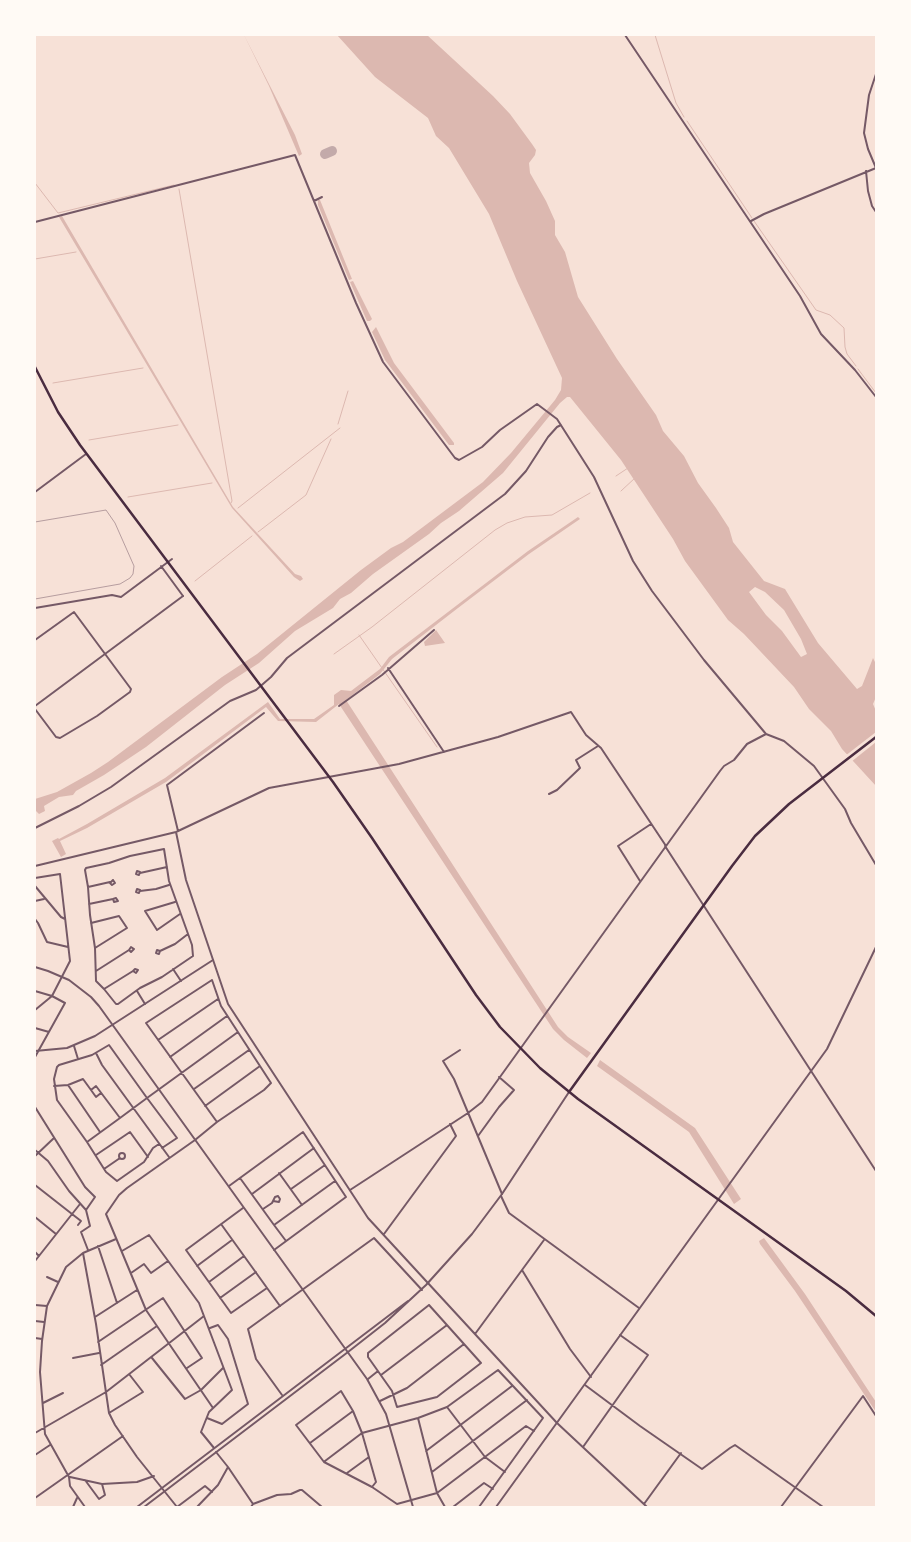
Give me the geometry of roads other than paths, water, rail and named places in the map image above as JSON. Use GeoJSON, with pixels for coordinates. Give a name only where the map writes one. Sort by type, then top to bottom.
{"type":"FeatureCollection","features":[{"type":"Feature","properties":{"kind":"main road"},"geometry":{"type":"LineString","coordinates":[[35,367],[58,412],[86,454],[333,782],[476,995],[500,1026],[540,1068],[570,1092],[846,1291],[876,1316]]}},
{"type":"Feature","properties":{"kind":"main road"},"geometry":{"type":"LineString","coordinates":[[570,1092],[749,844],[774,817],[876,737]]}},
{"type":"Feature","properties":{"kind":"street"},"geometry":{"type":"LineString","coordinates":[[625,35],[751,221],[800,296],[821,334],[855,370],[876,397]]}},
{"type":"Feature","properties":{"kind":"street"},"geometry":{"type":"LineString","coordinates":[[751,221],[876,168],[864,133],[869,95],[876,74]]}},
{"type":"Feature","properties":{"kind":"street"},"geometry":{"type":"LineString","coordinates":[[35,222],[295,155],[356,303],[383,362],[455,458],[459,460],[482,447],[500,430],[537,404],[557,419],[594,477],[633,561],[645,582],[704,660],[766,734],[787,743],[814,766],[845,809],[850,823],[876,865]]}},
{"type":"Feature","properties":{"kind":"street"},"geometry":{"type":"LineString","coordinates":[[866,171],[868,191],[872,206],[876,212]]}},
{"type":"Feature","properties":{"kind":"street"},"geometry":{"type":"LineString","coordinates":[[315,200],[321,198]]}},
{"type":"Feature","properties":{"kind":"street"},"geometry":{"type":"LineString","coordinates":[[35,829],[111,787],[230,701],[256,690],[271,677],[287,658],[505,494],[526,471],[548,437],[561,425]]}},
{"type":"Feature","properties":{"kind":"street"},"geometry":{"type":"LineString","coordinates":[[35,492],[86,454]]}},
{"type":"Feature","properties":{"kind":"street"},"geometry":{"type":"LineString","coordinates":[[35,608],[112,595],[120,597],[172,559]]}},
{"type":"Feature","properties":{"kind":"street"},"geometry":{"type":"LineString","coordinates":[[35,640],[74,612],[106,654],[131,687],[130,692],[86,724],[60,738],[56,737],[35,708],[106,654],[183,596],[161,566]]}},
{"type":"Feature","properties":{"kind":"street"},"geometry":{"type":"LineString","coordinates":[[338,706],[382,674],[434,630]]}},
{"type":"Feature","properties":{"kind":"street"},"geometry":{"type":"LineString","coordinates":[[388,668],[444,752]]}},
{"type":"Feature","properties":{"kind":"street"},"geometry":{"type":"LineString","coordinates":[[35,866],[177,832],[269,788],[391,766],[527,728],[571,712],[581,729],[598,746],[666,846],[876,1172]]}},
{"type":"Feature","properties":{"kind":"street"},"geometry":{"type":"LineString","coordinates":[[264,713],[167,785],[186,880],[228,1004],[368,1218],[557,1423],[647,1507]]}},
{"type":"Feature","properties":{"kind":"street"},"geometry":{"type":"LineString","coordinates":[[350,1190],[482,1102],[724,766],[734,760],[746,744],[766,734]]}},
{"type":"Feature","properties":{"kind":"street"},"geometry":{"type":"LineString","coordinates":[[549,794],[557,790],[580,768],[576,760],[598,746]]}},
{"type":"Feature","properties":{"kind":"street"},"geometry":{"type":"LineString","coordinates":[[640,881],[618,846],[651,824]]}},
{"type":"Feature","properties":{"kind":"street"},"geometry":{"type":"LineString","coordinates":[[164,849],[170,885],[192,945],[193,956],[116,1004],[96,981],[95,948],[85,870],[86,868],[164,849]]}},
{"type":"Feature","properties":{"kind":"street"},"geometry":{"type":"LineString","coordinates":[[140,874],[166,867]]}},
{"type":"Feature","properties":{"kind":"street"},"geometry":{"type":"LineString","coordinates":[[35,878],[60,874],[70,961],[52,996],[35,1010]]}},
{"type":"Feature","properties":{"kind":"street"},"geometry":{"type":"LineString","coordinates":[[88,887],[110,882]]}},
{"type":"Feature","properties":{"kind":"street"},"geometry":{"type":"LineString","coordinates":[[140,892],[170,885]]}},
{"type":"Feature","properties":{"kind":"street"},"geometry":{"type":"LineString","coordinates":[[35,886],[44,899],[65,919]]}},
{"type":"Feature","properties":{"kind":"street"},"geometry":{"type":"LineString","coordinates":[[35,901],[44,899]]}},
{"type":"Feature","properties":{"kind":"street"},"geometry":{"type":"LineString","coordinates":[[89,904],[113,899]]}},
{"type":"Feature","properties":{"kind":"street"},"geometry":{"type":"LineString","coordinates":[[175,902],[144,911],[157,930],[180,914]]}},
{"type":"Feature","properties":{"kind":"street"},"geometry":{"type":"LineString","coordinates":[[91,923],[119,916],[127,928],[95,948]]}},
{"type":"Feature","properties":{"kind":"street"},"geometry":{"type":"LineString","coordinates":[[35,920],[47,942],[68,947]]}},
{"type":"Feature","properties":{"kind":"street"},"geometry":{"type":"LineString","coordinates":[[160,951],[175,944],[188,934]]}},
{"type":"Feature","properties":{"kind":"street"},"geometry":{"type":"LineString","coordinates":[[496,1507],[732,1182],[833,1039],[876,947]]}},
{"type":"Feature","properties":{"kind":"street"},"geometry":{"type":"LineString","coordinates":[[96,971],[129,950]]}},
{"type":"Feature","properties":{"kind":"street"},"geometry":{"type":"LineString","coordinates":[[36,1051],[74,1046],[95,1036],[213,960]]}},
{"type":"Feature","properties":{"kind":"street"},"geometry":{"type":"LineString","coordinates":[[35,967],[62,977],[91,997],[367,1379],[380,1401],[390,1426],[413,1507]]}},
{"type":"Feature","properties":{"kind":"street"},"geometry":{"type":"LineString","coordinates":[[173,969],[181,980]]}},
{"type":"Feature","properties":{"kind":"street"},"geometry":{"type":"LineString","coordinates":[[104,989],[133,971]]}},
{"type":"Feature","properties":{"kind":"street"},"geometry":{"type":"LineString","coordinates":[[213,1408],[146,1310],[106,1214],[119,1195],[127,1188],[264,1090],[271,1083],[227,1016],[212,980],[146,1023],[217,1122]]}},
{"type":"Feature","properties":{"kind":"street"},"geometry":{"type":"LineString","coordinates":[[35,991],[52,996],[65,1003],[36,1051],[35,1057]]}},
{"type":"Feature","properties":{"kind":"street"},"geometry":{"type":"LineString","coordinates":[[137,991],[145,1004]]}},
{"type":"Feature","properties":{"kind":"street"},"geometry":{"type":"LineString","coordinates":[[158,1040],[218,998]]}},
{"type":"Feature","properties":{"kind":"street"},"geometry":{"type":"LineString","coordinates":[[170,1057],[227,1016]]}},
{"type":"Feature","properties":{"kind":"street"},"geometry":{"type":"LineString","coordinates":[[35,1028],[49,1032]]}},
{"type":"Feature","properties":{"kind":"street"},"geometry":{"type":"LineString","coordinates":[[87,1142],[238,1032]]}},
{"type":"Feature","properties":{"kind":"street"},"geometry":{"type":"LineString","coordinates":[[159,1144],[153,1148],[144,1162],[117,1181],[104,1169],[59,1103],[54,1086],[57,1067],[96,1053],[109,1045],[176,1138],[162,1148]]}},
{"type":"Feature","properties":{"kind":"street"},"geometry":{"type":"LineString","coordinates":[[74,1046],[78,1059]]}},
{"type":"Feature","properties":{"kind":"street"},"geometry":{"type":"LineString","coordinates":[[194,1089],[249,1050]]}},
{"type":"Feature","properties":{"kind":"street"},"geometry":{"type":"LineString","coordinates":[[460,1050],[443,1061],[454,1079],[509,1213],[640,1309]]}},
{"type":"Feature","properties":{"kind":"street"},"geometry":{"type":"LineString","coordinates":[[96,1053],[102,1065],[169,1157]]}},
{"type":"Feature","properties":{"kind":"street"},"geometry":{"type":"LineString","coordinates":[[206,1106],[260,1066]]}},
{"type":"Feature","properties":{"kind":"street"},"geometry":{"type":"LineString","coordinates":[[478,1136],[514,1090],[499,1077]]}},
{"type":"Feature","properties":{"kind":"street"},"geometry":{"type":"LineString","coordinates":[[54,1086],[68,1085],[83,1079],[96,1097],[101,1093]]}},
{"type":"Feature","properties":{"kind":"street"},"geometry":{"type":"LineString","coordinates":[[68,1085],[100,1132]]}},
{"type":"Feature","properties":{"kind":"street"},"geometry":{"type":"LineString","coordinates":[[91,1090],[96,1086],[120,1118]]}},
{"type":"Feature","properties":{"kind":"street"},"geometry":{"type":"LineString","coordinates":[[144,1507],[348,1352],[422,1290],[467,1241],[501,1195],[570,1092]]}},
{"type":"Feature","properties":{"kind":"street"},"geometry":{"type":"LineString","coordinates":[[35,1107],[85,1187],[95,1196],[86,1210]]}},
{"type":"Feature","properties":{"kind":"street"},"geometry":{"type":"LineString","coordinates":[[384,1235],[456,1136],[450,1124]]}},
{"type":"Feature","properties":{"kind":"street"},"geometry":{"type":"LineString","coordinates":[[95,1156],[130,1132],[148,1157]]}},
{"type":"Feature","properties":{"kind":"street"},"geometry":{"type":"LineString","coordinates":[[228,1186],[303,1132],[346,1197],[274,1250]]}},
{"type":"Feature","properties":{"kind":"street"},"geometry":{"type":"LineString","coordinates":[[35,1156],[36,1152],[54,1138]]}},
{"type":"Feature","properties":{"kind":"street"},"geometry":{"type":"LineString","coordinates":[[252,1194],[314,1148]]}},
{"type":"Feature","properties":{"kind":"street"},"geometry":{"type":"LineString","coordinates":[[36,1152],[48,1162],[69,1191],[86,1210],[90,1226],[81,1232],[88,1250]]}},
{"type":"Feature","properties":{"kind":"street"},"geometry":{"type":"LineString","coordinates":[[104,1169],[120,1158]]}},
{"type":"Feature","properties":{"kind":"street"},"geometry":{"type":"LineString","coordinates":[[291,1189],[325,1165]]}},
{"type":"Feature","properties":{"kind":"street"},"geometry":{"type":"LineString","coordinates":[[279,1173],[302,1205]]}},
{"type":"Feature","properties":{"kind":"street"},"geometry":{"type":"LineString","coordinates":[[240,1178],[286,1241]]}},
{"type":"Feature","properties":{"kind":"street"},"geometry":{"type":"LineString","coordinates":[[274,1225],[335,1181]]}},
{"type":"Feature","properties":{"kind":"street"},"geometry":{"type":"LineString","coordinates":[[35,1185],[81,1221],[78,1225]]}},
{"type":"Feature","properties":{"kind":"street"},"geometry":{"type":"LineString","coordinates":[[263,1209],[273,1201]]}},
{"type":"Feature","properties":{"kind":"street"},"geometry":{"type":"LineString","coordinates":[[35,1261],[81,1204]]}},
{"type":"Feature","properties":{"kind":"street"},"geometry":{"type":"LineString","coordinates":[[244,1208],[186,1250],[231,1313],[267,1288]]}},
{"type":"Feature","properties":{"kind":"street"},"geometry":{"type":"LineString","coordinates":[[35,1218],[56,1234]]}},
{"type":"Feature","properties":{"kind":"street"},"geometry":{"type":"LineString","coordinates":[[221,1224],[280,1306]]}},
{"type":"Feature","properties":{"kind":"street"},"geometry":{"type":"LineString","coordinates":[[122,1252],[149,1235],[196,1297],[232,1390],[209,1412],[201,1432],[214,1448]]}},
{"type":"Feature","properties":{"kind":"street"},"geometry":{"type":"LineString","coordinates":[[282,1395],[256,1359],[248,1330],[280,1306],[374,1238],[422,1290]]}},
{"type":"Feature","properties":{"kind":"street"},"geometry":{"type":"LineString","coordinates":[[85,1507],[70,1486],[69,1475],[45,1434],[40,1372],[42,1339],[47,1306],[66,1267],[88,1250],[116,1239]]}},
{"type":"Feature","properties":{"kind":"street"},"geometry":{"type":"LineString","coordinates":[[197,1266],[232,1240]]}},
{"type":"Feature","properties":{"kind":"street"},"geometry":{"type":"LineString","coordinates":[[475,1334],[544,1240]]}},
{"type":"Feature","properties":{"kind":"street"},"geometry":{"type":"LineString","coordinates":[[98,1246],[117,1303]]}},
{"type":"Feature","properties":{"kind":"street"},"geometry":{"type":"LineString","coordinates":[[35,1252],[39,1256]]}},
{"type":"Feature","properties":{"kind":"street"},"geometry":{"type":"LineString","coordinates":[[83,1253],[109,1413],[140,1461],[154,1476],[177,1507],[205,1486],[212,1492]]}},
{"type":"Feature","properties":{"kind":"street"},"geometry":{"type":"LineString","coordinates":[[208,1282],[244,1256]]}},
{"type":"Feature","properties":{"kind":"street"},"geometry":{"type":"LineString","coordinates":[[130,1273],[144,1264],[151,1273],[168,1261]]}},
{"type":"Feature","properties":{"kind":"street"},"geometry":{"type":"LineString","coordinates":[[522,1270],[570,1349],[591,1377]]}},
{"type":"Feature","properties":{"kind":"street"},"geometry":{"type":"LineString","coordinates":[[220,1298],[256,1272]]}},
{"type":"Feature","properties":{"kind":"street"},"geometry":{"type":"LineString","coordinates":[[47,1277],[58,1282]]}},
{"type":"Feature","properties":{"kind":"street"},"geometry":{"type":"LineString","coordinates":[[95,1318],[137,1290]]}},
{"type":"Feature","properties":{"kind":"street"},"geometry":{"type":"LineString","coordinates":[[137,1507],[422,1290]]}},
{"type":"Feature","properties":{"kind":"street"},"geometry":{"type":"LineString","coordinates":[[98,1342],[163,1298],[202,1358],[186,1369]]}},
{"type":"Feature","properties":{"kind":"street"},"geometry":{"type":"LineString","coordinates":[[35,1305],[47,1306]]}},
{"type":"Feature","properties":{"kind":"street"},"geometry":{"type":"LineString","coordinates":[[429,1305],[447,1325],[481,1363],[437,1397],[397,1407],[393,1395],[368,1356],[368,1353],[429,1305]]}},
{"type":"Feature","properties":{"kind":"street"},"geometry":{"type":"LineString","coordinates":[[35,1433],[44,1426],[106,1392],[204,1316]]}},
{"type":"Feature","properties":{"kind":"street"},"geometry":{"type":"LineString","coordinates":[[35,1321],[44,1322]]}},
{"type":"Feature","properties":{"kind":"street"},"geometry":{"type":"LineString","coordinates":[[381,1376],[447,1325]]}},
{"type":"Feature","properties":{"kind":"street"},"geometry":{"type":"LineString","coordinates":[[101,1365],[157,1326]]}},
{"type":"Feature","properties":{"kind":"street"},"geometry":{"type":"LineString","coordinates":[[207,1418],[222,1424],[248,1404],[228,1339],[218,1326],[209,1329]]}},
{"type":"Feature","properties":{"kind":"street"},"geometry":{"type":"LineString","coordinates":[[583,1447],[648,1355],[620,1335]]}},
{"type":"Feature","properties":{"kind":"street"},"geometry":{"type":"LineString","coordinates":[[35,1338],[42,1339]]}},
{"type":"Feature","properties":{"kind":"street"},"geometry":{"type":"LineString","coordinates":[[380,1401],[406,1388],[464,1344]]}},
{"type":"Feature","properties":{"kind":"street"},"geometry":{"type":"LineString","coordinates":[[73,1358],[99,1353]]}},
{"type":"Feature","properties":{"kind":"street"},"geometry":{"type":"LineString","coordinates":[[151,1357],[185,1399],[201,1390],[223,1368]]}},
{"type":"Feature","properties":{"kind":"street"},"geometry":{"type":"LineString","coordinates":[[324,1462],[362,1433],[418,1418],[447,1407],[498,1370],[543,1418],[479,1507]]}},
{"type":"Feature","properties":{"kind":"street"},"geometry":{"type":"LineString","coordinates":[[367,1379],[378,1371]]}},
{"type":"Feature","properties":{"kind":"street"},"geometry":{"type":"LineString","coordinates":[[35,1372],[40,1372]]}},
{"type":"Feature","properties":{"kind":"street"},"geometry":{"type":"LineString","coordinates":[[109,1413],[143,1392],[129,1374]]}},
{"type":"Feature","properties":{"kind":"street"},"geometry":{"type":"LineString","coordinates":[[585,1385],[702,1469],[735,1445],[823,1507]]}},
{"type":"Feature","properties":{"kind":"street"},"geometry":{"type":"LineString","coordinates":[[426,1451],[513,1386]]}},
{"type":"Feature","properties":{"kind":"street"},"geometry":{"type":"LineString","coordinates":[[372,1487],[376,1482],[362,1433],[353,1411],[341,1391],[296,1425],[324,1462],[372,1487],[397,1504],[438,1493],[526,1426],[534,1431]]}},
{"type":"Feature","properties":{"kind":"street"},"geometry":{"type":"LineString","coordinates":[[42,1403],[63,1393]]}},
{"type":"Feature","properties":{"kind":"street"},"geometry":{"type":"LineString","coordinates":[[781,1507],[863,1396],[876,1416]]}},
{"type":"Feature","properties":{"kind":"street"},"geometry":{"type":"LineString","coordinates":[[432,1472],[527,1400]]}},
{"type":"Feature","properties":{"kind":"street"},"geometry":{"type":"LineString","coordinates":[[447,1407],[485,1457],[505,1472]]}},
{"type":"Feature","properties":{"kind":"street"},"geometry":{"type":"LineString","coordinates":[[310,1443],[353,1411]]}},
{"type":"Feature","properties":{"kind":"street"},"geometry":{"type":"LineString","coordinates":[[418,1418],[438,1493],[445,1507]]}},
{"type":"Feature","properties":{"kind":"street"},"geometry":{"type":"LineString","coordinates":[[35,1498],[123,1436]]}},
{"type":"Feature","properties":{"kind":"street"},"geometry":{"type":"LineString","coordinates":[[35,1455],[50,1445]]}},
{"type":"Feature","properties":{"kind":"street"},"geometry":{"type":"LineString","coordinates":[[216,1452],[228,1467],[252,1506],[277,1495],[291,1494],[302,1490],[322,1507]]}},
{"type":"Feature","properties":{"kind":"street"},"geometry":{"type":"LineString","coordinates":[[644,1504],[681,1453]]}},
{"type":"Feature","properties":{"kind":"street"},"geometry":{"type":"LineString","coordinates":[[347,1473],[369,1457]]}},
{"type":"Feature","properties":{"kind":"street"},"geometry":{"type":"LineString","coordinates":[[198,1507],[218,1485],[228,1467]]}},
{"type":"Feature","properties":{"kind":"street"},"geometry":{"type":"LineString","coordinates":[[69,1475],[102,1484],[136,1482],[154,1476]]}},
{"type":"Feature","properties":{"kind":"street"},"geometry":{"type":"LineString","coordinates":[[85,1479],[99,1499],[105,1495],[102,1484]]}},
{"type":"Feature","properties":{"kind":"street"},"geometry":{"type":"LineString","coordinates":[[453,1507],[484,1483],[493,1489]]}},
{"type":"Feature","properties":{"kind":"street"},"geometry":{"type":"LineString","coordinates":[[73,1507],[77,1497]]}},
{"type":"Feature","properties":{"kind":"lane"},"geometry":{"type":"LineString","coordinates":[[35,522],[106,510],[115,523],[134,566],[133,574],[130,578],[120,584],[35,599]]}},
{"type":"Feature","properties":{"kind":"waterway"},"geometry":{"type":"LineString","coordinates":[[655,35],[676,103],[684,117]]}},
{"type":"Feature","properties":{"kind":"waterway"},"geometry":{"type":"LineString","coordinates":[[687,121],[752,218]]}},
{"type":"Feature","properties":{"kind":"waterway"},"geometry":{"type":"LineString","coordinates":[[35,183],[58,213],[174,185]]}},
{"type":"Feature","properties":{"kind":"waterway"},"geometry":{"type":"LineString","coordinates":[[179,189],[231,503]]}},
{"type":"Feature","properties":{"kind":"waterway"},"geometry":{"type":"LineString","coordinates":[[754,221],[816,310],[830,315],[844,328],[847,354],[856,366]]}},
{"type":"Feature","properties":{"kind":"waterway"},"geometry":{"type":"LineString","coordinates":[[35,259],[76,252]]}},
{"type":"Feature","properties":{"kind":"waterway"},"geometry":{"type":"LineString","coordinates":[[53,383],[143,368]]}},
{"type":"Feature","properties":{"kind":"waterway"},"geometry":{"type":"LineString","coordinates":[[858,369],[876,393]]}},
{"type":"Feature","properties":{"kind":"waterway"},"geometry":{"type":"LineString","coordinates":[[338,424],[348,391]]}},
{"type":"Feature","properties":{"kind":"waterway"},"geometry":{"type":"LineString","coordinates":[[89,440],[178,425]]}},
{"type":"Feature","properties":{"kind":"waterway"},"geometry":{"type":"LineString","coordinates":[[238,508],[340,428]]}},
{"type":"Feature","properties":{"kind":"waterway"},"geometry":{"type":"LineString","coordinates":[[258,532],[306,495],[331,439]]}},
{"type":"Feature","properties":{"kind":"waterway"},"geometry":{"type":"LineString","coordinates":[[616,476],[628,468]]}},
{"type":"Feature","properties":{"kind":"waterway"},"geometry":{"type":"LineString","coordinates":[[621,491],[635,478]]}},
{"type":"Feature","properties":{"kind":"waterway"},"geometry":{"type":"LineString","coordinates":[[128,497],[212,483]]}},
{"type":"Feature","properties":{"kind":"waterway"},"geometry":{"type":"LineString","coordinates":[[334,654],[372,627],[495,530],[507,523],[525,517],[552,515],[590,493]]}},
{"type":"Feature","properties":{"kind":"waterway"},"geometry":{"type":"LineString","coordinates":[[195,581],[252,536]]}},
{"type":"Feature","properties":{"kind":"waterway"},"geometry":{"type":"LineString","coordinates":[[359,635],[437,747]]}}]}
